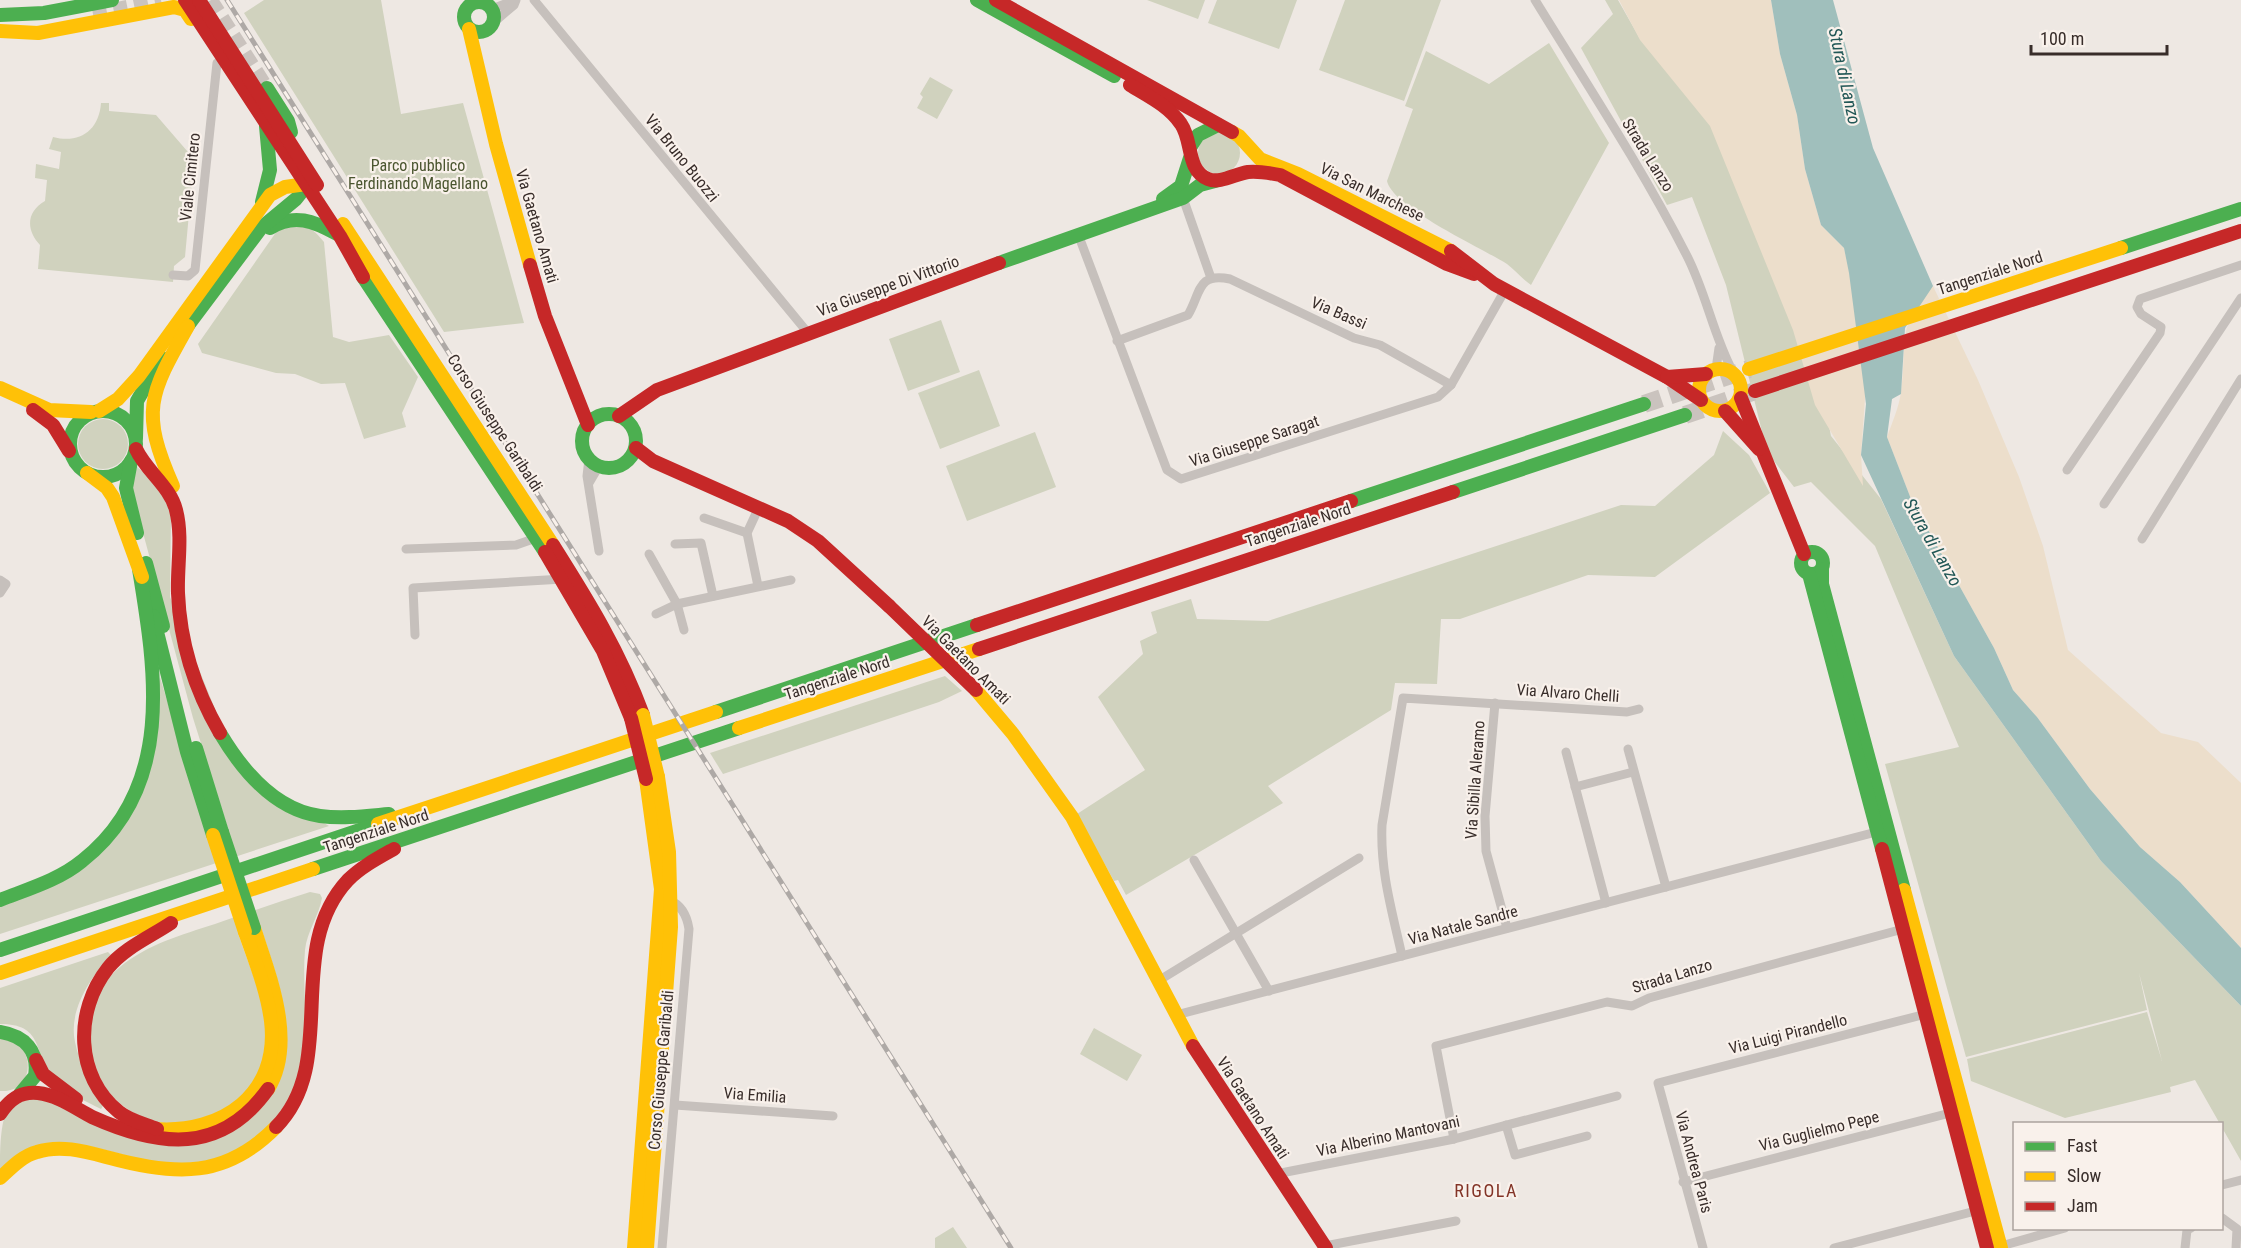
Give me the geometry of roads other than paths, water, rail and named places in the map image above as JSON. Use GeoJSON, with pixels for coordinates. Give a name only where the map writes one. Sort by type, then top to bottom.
{"type":"FeatureCollection","features":[{"type":"Feature","properties":{"kind":"main road"},"geometry":{"type":"LineString","coordinates":[[0,15],[44,13],[112,0]]}},
{"type":"Feature","properties":{"kind":"main road","name":"Corso Giuseppe Garibaldi"},"geometry":{"type":"LineString","coordinates":[[185,0],[266,124],[443,373],[601,620],[626,669],[652,778],[657,851],[666,900],[646,1248]]}},
{"type":"Feature","properties":{"kind":"main road","name":"Corso Giuseppe Garibaldi"},"geometry":{"type":"LineString","coordinates":[[199,0],[298,154],[309,182],[374,296],[563,579],[637,716]]}},
{"type":"Feature","properties":{"kind":"main road"},"geometry":{"type":"LineString","coordinates":[[977,0],[1155,99],[1179,119],[1199,174],[1215,181]]}},
{"type":"Feature","properties":{"kind":"main road","name":"Via San Marchese"},"geometry":{"type":"LineString","coordinates":[[996,0],[1230,129],[1244,144],[1270,164],[1298,174],[1454,252],[1481,276]]}},
{"type":"Feature","properties":{"kind":"main road"},"geometry":{"type":"LineString","coordinates":[[466,4],[472,3],[488,13],[478,32],[469,29]]}},
{"type":"Feature","properties":{"kind":"main road","name":"Via Gaetano Amati"},"geometry":{"type":"LineString","coordinates":[[466,4],[464,21],[469,29],[496,144],[545,316],[588,425]]}},
{"type":"Feature","properties":{"kind":"main road"},"geometry":{"type":"LineString","coordinates":[[0,31],[38,33],[178,7],[188,14],[217,63],[232,70]]}},
{"type":"Feature","properties":{"kind":"main road","name":"Via Gaetano Amati"},"geometry":{"type":"LineString","coordinates":[[477,66],[488,13]]}},
{"type":"Feature","properties":{"kind":"main road"},"geometry":{"type":"LineString","coordinates":[[0,20],[21,24],[40,24],[93,14]]}},
{"type":"Feature","properties":{"kind":"main road"},"geometry":{"type":"LineString","coordinates":[[267,88],[288,122],[298,154]]}},
{"type":"Feature","properties":{"kind":"main road"},"geometry":{"type":"LineString","coordinates":[[260,207],[270,170],[266,124]]}},
{"type":"Feature","properties":{"kind":"main road"},"geometry":{"type":"LineString","coordinates":[[1191,152],[1197,135],[1218,124]]}},
{"type":"Feature","properties":{"kind":"main road"},"geometry":{"type":"LineString","coordinates":[[1236,175],[1244,163],[1244,144]]}},
{"type":"Feature","properties":{"kind":"main road","name":"Via Giuseppe Di Vittorio"},"geometry":{"type":"LineString","coordinates":[[1154,206],[1180,186],[1191,152]]}},
{"type":"Feature","properties":{"kind":"main road","name":"Via San Marchese"},"geometry":{"type":"LineString","coordinates":[[1215,181],[1226,180],[1236,175],[1267,172],[1280,175],[1447,264],[1481,276],[1667,377],[1701,400]]}},
{"type":"Feature","properties":{"kind":"main road","name":"Via Giuseppe Di Vittorio"},"geometry":{"type":"LineString","coordinates":[[613,416],[638,405],[657,390],[1154,206],[1182,198],[1200,185],[1215,181]]}},
{"type":"Feature","properties":{"kind":"main road"},"geometry":{"type":"LineString","coordinates":[[71,454],[71,434],[84,417],[112,405],[139,376],[260,207],[279,189],[309,182]]}},
{"type":"Feature","properties":{"kind":"main road"},"geometry":{"type":"LineString","coordinates":[[218,833],[132,514],[126,477],[134,449],[135,410],[141,392],[170,347],[268,220],[296,199],[309,182]]}},
{"type":"Feature","properties":{"kind":"main road","name":"Tangenziale Nord"},"geometry":{"type":"LineString","coordinates":[[1754,368],[2241,209]]}},
{"type":"Feature","properties":{"kind":"main road"},"geometry":{"type":"LineString","coordinates":[[249,244],[275,224],[294,217],[318,223],[340,236]]}},
{"type":"Feature","properties":{"kind":"main road"},"geometry":{"type":"LineString","coordinates":[[1761,389],[2241,231]]}},
{"type":"Feature","properties":{"kind":"main road"},"geometry":{"type":"LineString","coordinates":[[178,552],[181,509],[154,442],[151,410],[159,376],[188,326]]}},
{"type":"Feature","properties":{"kind":"main road"},"geometry":{"type":"LineString","coordinates":[[1741,398],[1732,408],[1725,411],[1711,410],[1701,400],[1699,386],[1711,371],[1733,372],[1741,384],[1741,398],[1766,457],[1810,553],[1823,559],[1815,572],[1957,1112],[1996,1247]]}},
{"type":"Feature","properties":{"kind":"main road","name":"Via San Marchese"},"geometry":{"type":"LineString","coordinates":[[1667,377],[1694,377],[1711,371]]}},
{"type":"Feature","properties":{"kind":"main road"},"geometry":{"type":"LineString","coordinates":[[6,391],[55,411],[109,411],[126,420],[134,449],[165,486],[173,502],[178,552],[180,612],[195,682],[211,716],[250,774],[278,801],[309,814],[334,817],[411,813]]}},
{"type":"Feature","properties":{"kind":"main road"},"geometry":{"type":"LineString","coordinates":[[0,1098],[19,1094],[48,1095],[109,1124],[166,1141],[200,1139],[222,1131],[242,1119],[267,1090],[276,1070],[281,1046],[278,1004],[187,752],[150,602],[113,497],[107,488],[87,473],[71,454],[53,425],[6,391]]}},
{"type":"Feature","properties":{"kind":"main road"},"geometry":{"type":"LineString","coordinates":[[576,392],[631,425],[636,436],[633,454],[616,468],[594,462],[582,439],[588,425],[613,416]]}},
{"type":"Feature","properties":{"kind":"main road","name":"Tangenziale Nord"},"geometry":{"type":"LineString","coordinates":[[0,950],[1644,404]]}},
{"type":"Feature","properties":{"kind":"main road"},"geometry":{"type":"LineString","coordinates":[[631,425],[638,405]]}},
{"type":"Feature","properties":{"kind":"main road"},"geometry":{"type":"LineString","coordinates":[[1725,411],[1766,457]]}},
{"type":"Feature","properties":{"kind":"main road","name":"Tangenziale Nord"},"geometry":{"type":"LineString","coordinates":[[0,973],[1685,415]]}},
{"type":"Feature","properties":{"kind":"main road"},"geometry":{"type":"LineString","coordinates":[[87,473],[97,477],[116,475],[134,449]]}},
{"type":"Feature","properties":{"kind":"main road","name":"Via Gaetano Amati"},"geometry":{"type":"LineString","coordinates":[[633,454],[759,507],[805,531],[889,606],[975,690],[1013,734],[1070,813],[1176,1015],[1232,1108],[1325,1247]]}},
{"type":"Feature","properties":{"kind":"main road"},"geometry":{"type":"LineString","coordinates":[[1810,553],[1801,565],[1815,572]]}},
{"type":"Feature","properties":{"kind":"main road"},"geometry":{"type":"LineString","coordinates":[[0,900],[59,876],[84,860],[115,829],[138,790],[150,751],[153,715],[149,631],[139,569]]}},
{"type":"Feature","properties":{"kind":"main road"},"geometry":{"type":"LineString","coordinates":[[1883,830],[1903,929],[1926,1014],[1957,1112],[1978,1210],[1996,1247]]}},
{"type":"Feature","properties":{"kind":"main road"},"geometry":{"type":"LineString","coordinates":[[0,1178],[26,1157],[54,1149],[81,1149],[144,1167],[187,1171],[224,1163],[259,1144],[276,1129],[291,1109],[302,1088],[309,1067],[311,963],[327,910],[347,882],[414,836]]}},
{"type":"Feature","properties":{"kind":"main road","name":"Corso Giuseppe Garibaldi"},"geometry":{"type":"LineString","coordinates":[[634,1248],[666,900]]}},
{"type":"Feature","properties":{"kind":"main road"},"geometry":{"type":"LineString","coordinates":[[157,1130],[119,1112],[100,1093],[86,1059],[84,1015],[94,989],[109,968],[129,950],[188,911]]}},
{"type":"Feature","properties":{"kind":"main road"},"geometry":{"type":"LineString","coordinates":[[0,1032],[14,1034],[26,1041],[39,1069],[51,1082],[80,1101],[113,1118],[157,1130],[184,1132],[221,1121],[245,1103],[265,1072],[271,1047],[271,1018],[250,930]]}},
{"type":"Feature","properties":{"kind":"main road"},"geometry":{"type":"LineString","coordinates":[[0,1114],[5,1106],[33,1080],[36,1060]]}},
{"type":"Feature","properties":{"kind":"street"},"geometry":{"type":"LineString","coordinates":[[488,13],[514,5],[516,0]]}},
{"type":"Feature","properties":{"kind":"street","name":"Via Bruno Buozzi"},"geometry":{"type":"LineString","coordinates":[[534,0],[808,333]]}},
{"type":"Feature","properties":{"kind":"street","name":"Strada Lanzo"},"geometry":{"type":"LineString","coordinates":[[1535,0],[1666,216],[1688,257],[1721,351],[1733,372]]}},
{"type":"Feature","properties":{"kind":"street","name":"Viale Cimitero"},"geometry":{"type":"LineString","coordinates":[[173,275],[188,276],[195,270],[217,63]]}},
{"type":"Feature","properties":{"kind":"street"},"geometry":{"type":"LineString","coordinates":[[1117,341],[1188,315],[1197,291],[1211,278],[1182,198]]}},
{"type":"Feature","properties":{"kind":"street","name":"Via Giuseppe Saragat"},"geometry":{"type":"LineString","coordinates":[[1078,234],[1167,470],[1180,478],[1438,397],[1451,385],[1505,290]]}},
{"type":"Feature","properties":{"kind":"street"},"geometry":{"type":"LineString","coordinates":[[2067,470],[2160,333],[2161,327],[2141,314],[2137,307],[2139,299],[2241,265]]}},
{"type":"Feature","properties":{"kind":"street","name":"Via Bassi"},"geometry":{"type":"LineString","coordinates":[[1211,278],[1230,279],[1354,338],[1380,345],[1451,385]]}},
{"type":"Feature","properties":{"kind":"street"},"geometry":{"type":"LineString","coordinates":[[2104,504],[2241,298]]}},
{"type":"Feature","properties":{"kind":"street","name":"Strada Lanzo"},"geometry":{"type":"LineString","coordinates":[[1711,371],[1719,356],[1717,336]]}},
{"type":"Feature","properties":{"kind":"street"},"geometry":{"type":"LineString","coordinates":[[2142,539],[2241,378]]}},
{"type":"Feature","properties":{"kind":"street"},"geometry":{"type":"LineString","coordinates":[[594,462],[589,483],[599,551]]}},
{"type":"Feature","properties":{"kind":"street"},"geometry":{"type":"LineString","coordinates":[[758,586],[747,532],[759,507]]}},
{"type":"Feature","properties":{"kind":"street"},"geometry":{"type":"LineString","coordinates":[[704,518],[747,532]]}},
{"type":"Feature","properties":{"kind":"street"},"geometry":{"type":"LineString","coordinates":[[406,549],[516,545],[536,538]]}},
{"type":"Feature","properties":{"kind":"street"},"geometry":{"type":"LineString","coordinates":[[675,544],[701,543],[713,596]]}},
{"type":"Feature","properties":{"kind":"street"},"geometry":{"type":"LineString","coordinates":[[649,554],[677,604],[684,630]]}},
{"type":"Feature","properties":{"kind":"street"},"geometry":{"type":"LineString","coordinates":[[415,635],[413,588],[563,579]]}},
{"type":"Feature","properties":{"kind":"street"},"geometry":{"type":"LineString","coordinates":[[656,614],[677,604],[791,580]]}},
{"type":"Feature","properties":{"kind":"street"},"geometry":{"type":"LineString","coordinates":[[0,593],[3,582]]}},
{"type":"Feature","properties":{"kind":"street","name":"Via Alvaro Chelli"},"geometry":{"type":"LineString","coordinates":[[1402,956],[1382,869],[1381,843],[1403,698],[1628,712],[1639,710]]}},
{"type":"Feature","properties":{"kind":"street","name":"Via Sibilla Aleramo"},"geometry":{"type":"LineString","coordinates":[[1495,703],[1485,816],[1486,851],[1507,928]]}},
{"type":"Feature","properties":{"kind":"street"},"geometry":{"type":"LineString","coordinates":[[1628,749],[1666,887]]}},
{"type":"Feature","properties":{"kind":"street"},"geometry":{"type":"LineString","coordinates":[[1566,752],[1606,903],[1883,830]]}},
{"type":"Feature","properties":{"kind":"street"},"geometry":{"type":"LineString","coordinates":[[1575,787],[1633,772]]}},
{"type":"Feature","properties":{"kind":"street"},"geometry":{"type":"LineString","coordinates":[[1158,981],[1359,858]]}},
{"type":"Feature","properties":{"kind":"street"},"geometry":{"type":"LineString","coordinates":[[1194,860],[1269,991]]}},
{"type":"Feature","properties":{"kind":"street","name":"Corso Giuseppe Garibaldi"},"geometry":{"type":"LineString","coordinates":[[662,1248],[689,929],[684,912],[677,904],[666,900]]}},
{"type":"Feature","properties":{"kind":"street","name":"Via Natale Sandre"},"geometry":{"type":"LineString","coordinates":[[1176,1015],[1606,903]]}},
{"type":"Feature","properties":{"kind":"street","name":"Strada Lanzo"},"geometry":{"type":"LineString","coordinates":[[1454,1139],[1436,1046],[1607,1002],[1627,1006],[1637,1005],[1649,998],[1903,929]]}},
{"type":"Feature","properties":{"kind":"street","name":"Via Luigi Pirandello"},"geometry":{"type":"LineString","coordinates":[[1658,1083],[1926,1014]]}},
{"type":"Feature","properties":{"kind":"street","name":"Via Andrea Paris"},"geometry":{"type":"LineString","coordinates":[[1658,1083],[1683,1182],[1703,1248]]}},
{"type":"Feature","properties":{"kind":"street","name":"Via Alberino Mantovani"},"geometry":{"type":"LineString","coordinates":[[1276,1174],[1454,1139],[1617,1096]]}},
{"type":"Feature","properties":{"kind":"street","name":"Via Emilia"},"geometry":{"type":"LineString","coordinates":[[675,1105],[833,1116]]}},
{"type":"Feature","properties":{"kind":"street","name":"Via Guglielmo Pepe"},"geometry":{"type":"LineString","coordinates":[[1683,1182],[1957,1112]]}},
{"type":"Feature","properties":{"kind":"street"},"geometry":{"type":"LineString","coordinates":[[1506,1125],[1515,1155],[1587,1136]]}},
{"type":"Feature","properties":{"kind":"street"},"geometry":{"type":"LineString","coordinates":[[2223,1185],[2241,1180]]}},
{"type":"Feature","properties":{"kind":"street"},"geometry":{"type":"LineString","coordinates":[[1834,1248],[1978,1210]]}},
{"type":"Feature","properties":{"kind":"street"},"geometry":{"type":"LineString","coordinates":[[2223,1219],[2237,1229],[2236,1248]]}},
{"type":"Feature","properties":{"kind":"street"},"geometry":{"type":"LineString","coordinates":[[1325,1247],[1456,1221]]}},
{"type":"Feature","properties":{"kind":"street"},"geometry":{"type":"LineString","coordinates":[[1996,1247],[2058,1230]]}},
{"type":"Feature","properties":{"kind":"street"},"geometry":{"type":"LineString","coordinates":[[2185,1248],[2187,1230]]}},
{"type":"Feature","properties":{"kind":"water","name":"Stura di Lanzo"},"geometry":{"type":"Polygon","coordinates":[[[1771,0],[1833,0],[1873,148],[1933,286],[1905,328],[1901,394],[1892,399],[1887,437],[1911,499],[1994,648],[2013,690],[2037,717],[2090,789],[2140,847],[2180,882],[2241,948],[2241,1006],[2101,861],[1954,656],[1861,455],[1866,404],[1849,273],[1844,248],[1821,225],[1805,169],[1797,115],[1780,54],[1771,0]]]}},
{"type":"Feature","properties":{"kind":"tunnel"},"geometry":{"type":"LineString","coordinates":[[93,14],[161,0]]}},
{"type":"Feature","properties":{"kind":"tunnel"},"geometry":{"type":"LineString","coordinates":[[211,0],[267,88]]}},
{"type":"Feature","properties":{"kind":"tunnel"},"geometry":{"type":"LineString","coordinates":[[1644,404],[1749,369]]}},
{"type":"Feature","properties":{"kind":"tunnel"},"geometry":{"type":"LineString","coordinates":[[1685,415],[1755,391]]}},
{"type":"Feature","properties":{"kind":"railway"},"geometry":{"type":"LineString","coordinates":[[227,0],[1011,1248]]}},
{"type":"Feature","properties":{"kind":"district","name":"RIGOLA"},"geometry":{"type":"Point","coordinates":[1486,1190]}},
{"type":"Feature","properties":{"kind":"park label","name":"Parco pubblico Ferdinando Magellano"},"geometry":{"type":"Point","coordinates":[418,174]}}]}
